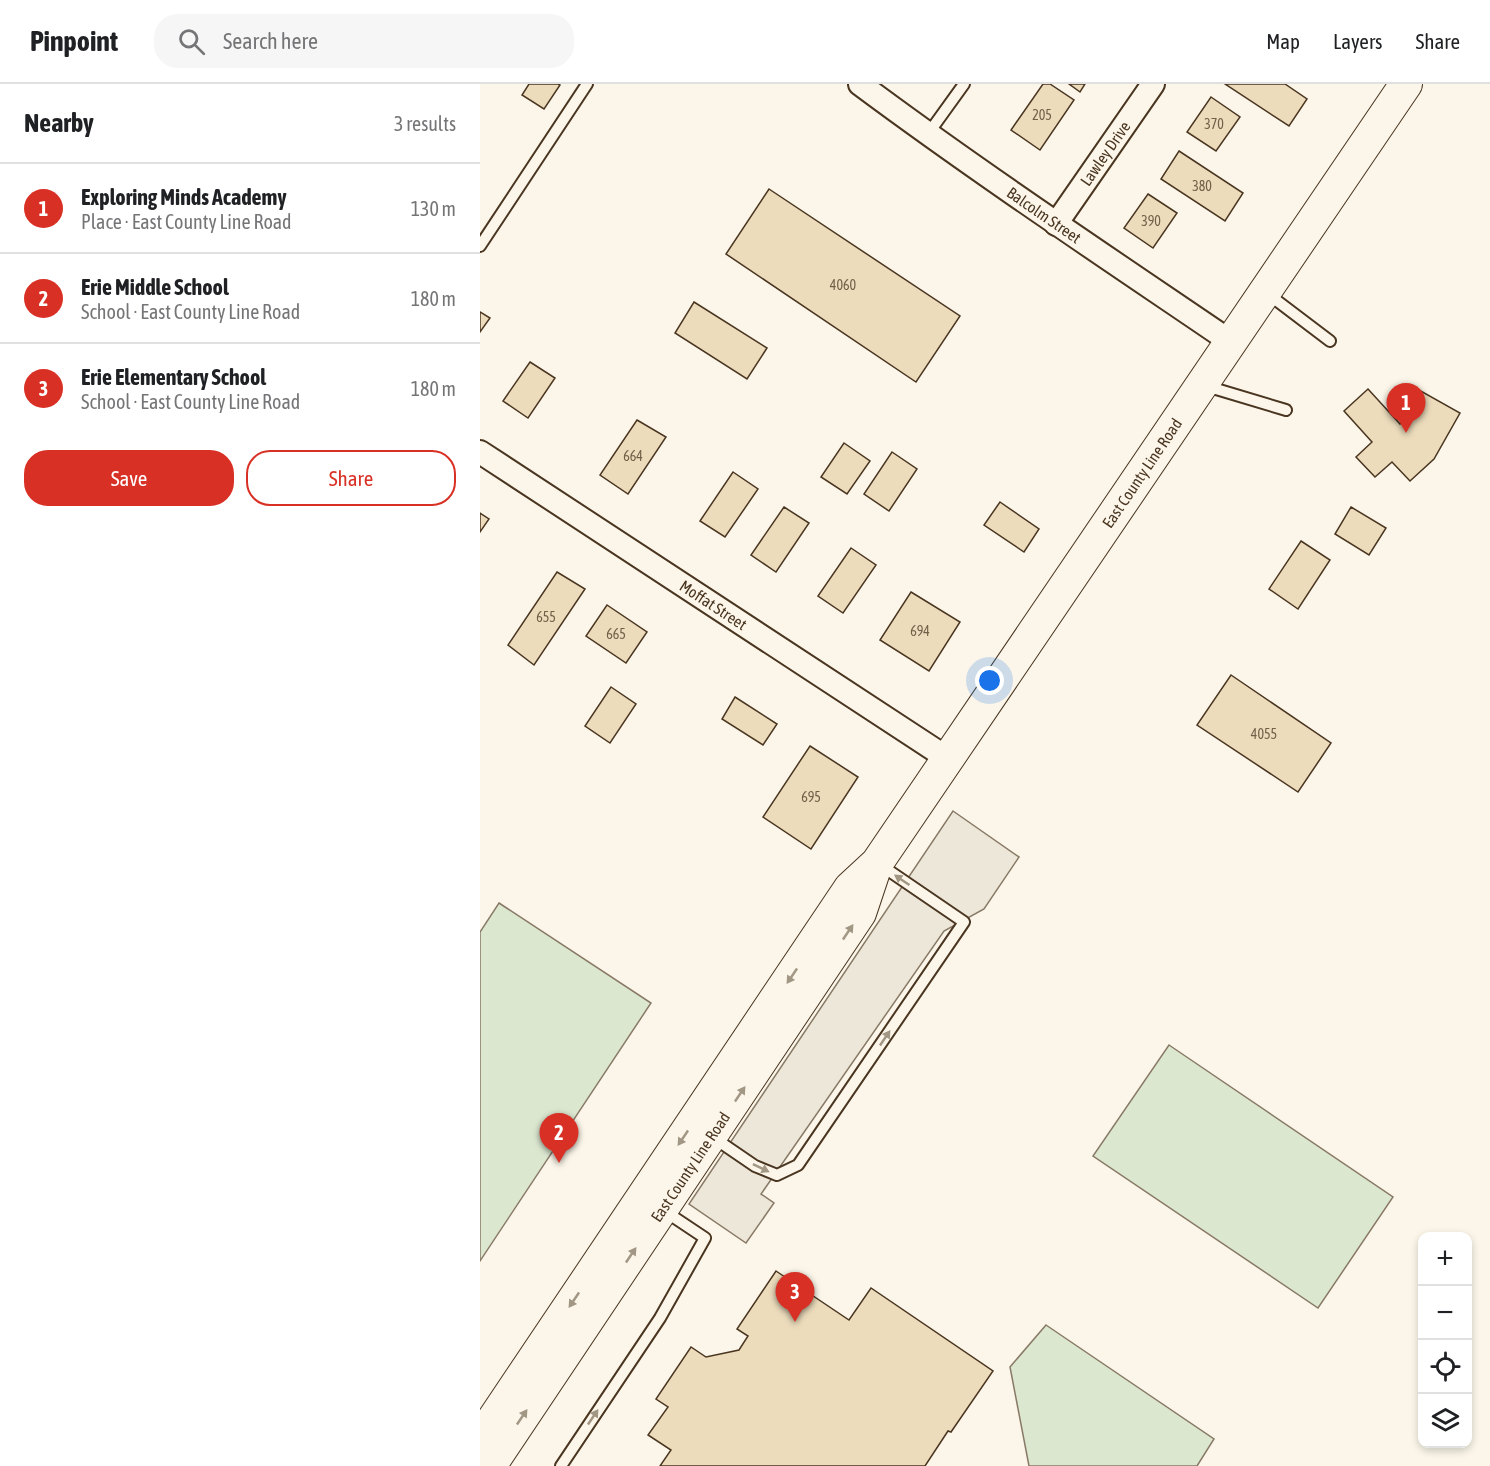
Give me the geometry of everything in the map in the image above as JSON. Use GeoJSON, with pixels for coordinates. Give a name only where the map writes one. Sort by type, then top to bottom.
{"type":"FeatureCollection","features":[{"type":"Feature","properties":{"kind":"main road","name":"East County Line Road"},"geometry":{"type":"LineString","coordinates":[[480,1438],[850,888],[877,862],[1406,84]]}},
{"type":"Feature","properties":{"kind":"main road","name":"East County Line Road"},"geometry":{"type":"LineString","coordinates":[[490,1466],[860,913],[877,862]]}},
{"type":"Feature","properties":{"kind":"street","name":"Balcolm Street"},"geometry":{"type":"LineString","coordinates":[[860,84],[928,135],[1231,342]]}},
{"type":"Feature","properties":{"kind":"street","name":"Lawley Drive"},"geometry":{"type":"LineString","coordinates":[[1056,224],[1153,84]]}},
{"type":"Feature","properties":{"kind":"street","name":"Moffat Street"},"geometry":{"type":"LineString","coordinates":[[480,452],[947,758]]}},
{"type":"Feature","properties":{"kind":"lane"},"geometry":{"type":"LineString","coordinates":[[480,246],[587,84]]}},
{"type":"Feature","properties":{"kind":"lane"},"geometry":{"type":"LineString","coordinates":[[928,135],[964,84]]}},
{"type":"Feature","properties":{"kind":"lane"},"geometry":{"type":"LineString","coordinates":[[1265,292],[1284,304],[1330,341]]}},
{"type":"Feature","properties":{"kind":"lane"},"geometry":{"type":"LineString","coordinates":[[1202,385],[1286,410]]}},
{"type":"Feature","properties":{"kind":"lane"},"geometry":{"type":"LineString","coordinates":[[711,1136],[755,1166],[777,1175],[798,1165],[964,921],[877,862]]}},
{"type":"Feature","properties":{"kind":"lane"},"geometry":{"type":"LineString","coordinates":[[561,1466],[660,1318],[705,1238],[662,1209]]}},
{"type":"Feature","properties":{"kind":"green space"},"geometry":{"type":"Polygon","coordinates":[[[499,903],[651,1003],[480,1261],[480,932],[499,903]]]}},
{"type":"Feature","properties":{"kind":"green space"},"geometry":{"type":"Polygon","coordinates":[[[1169,1045],[1393,1197],[1318,1308],[1093,1156],[1169,1045]]]}},
{"type":"Feature","properties":{"kind":"green space"},"geometry":{"type":"Polygon","coordinates":[[[1046,1325],[1214,1439],[1197,1466],[1029,1466],[1010,1367],[1046,1325]]]}},
{"type":"Feature","properties":{"kind":"shaded area"},"geometry":{"type":"Polygon","coordinates":[[[953,811],[1019,857],[984,909],[944,931],[761,1194],[774,1203],[746,1243],[689,1204],[953,811]]]}},
{"type":"Feature","properties":{"kind":"building"},"geometry":{"type":"Polygon","coordinates":[[[529,84],[560,85],[544,109],[522,95],[529,84]]]}},
{"type":"Feature","properties":{"kind":"building"},"geometry":{"type":"Polygon","coordinates":[[[1043,84],[1050,84],[1074,100],[1040,150],[1011,130],[1043,84]]]}},
{"type":"Feature","properties":{"kind":"building"},"geometry":{"type":"Polygon","coordinates":[[[1069,84],[1085,84],[1080,92],[1069,84]]]}},
{"type":"Feature","properties":{"kind":"building"},"geometry":{"type":"Polygon","coordinates":[[[1225,84],[1285,84],[1307,99],[1289,126],[1225,84]]]}},
{"type":"Feature","properties":{"kind":"building"},"geometry":{"type":"Polygon","coordinates":[[[1211,97],[1240,117],[1216,151],[1187,132],[1211,97]]]}},
{"type":"Feature","properties":{"kind":"building"},"geometry":{"type":"Polygon","coordinates":[[[1179,151],[1243,193],[1225,221],[1161,179],[1179,151]]]}},
{"type":"Feature","properties":{"kind":"building"},"geometry":{"type":"Polygon","coordinates":[[[769,189],[960,316],[916,382],[726,254],[769,189]]]}},
{"type":"Feature","properties":{"kind":"building"},"geometry":{"type":"Polygon","coordinates":[[[1148,194],[1177,213],[1153,248],[1124,228],[1148,194]]]}},
{"type":"Feature","properties":{"kind":"building"},"geometry":{"type":"Polygon","coordinates":[[[694,302],[767,348],[747,379],[675,333],[694,302]]]}},
{"type":"Feature","properties":{"kind":"building"},"geometry":{"type":"Polygon","coordinates":[[[480,312],[490,318],[480,332],[480,312]]]}},
{"type":"Feature","properties":{"kind":"building"},"geometry":{"type":"Polygon","coordinates":[[[530,362],[555,378],[528,418],[503,401],[530,362]]]}},
{"type":"Feature","properties":{"kind":"building"},"geometry":{"type":"Polygon","coordinates":[[[1368,389],[1400,424],[1419,390],[1460,413],[1434,459],[1410,481],[1392,462],[1375,477],[1356,457],[1372,442],[1344,411],[1368,389]]]}},
{"type":"Feature","properties":{"kind":"building"},"geometry":{"type":"Polygon","coordinates":[[[637,420],[666,437],[628,494],[600,475],[637,420]]]}},
{"type":"Feature","properties":{"kind":"building"},"geometry":{"type":"Polygon","coordinates":[[[844,443],[870,461],[847,494],[821,477],[844,443]]]}},
{"type":"Feature","properties":{"kind":"building"},"geometry":{"type":"Polygon","coordinates":[[[892,452],[917,469],[889,511],[864,494],[892,452]]]}},
{"type":"Feature","properties":{"kind":"building"},"geometry":{"type":"Polygon","coordinates":[[[733,472],[758,489],[725,537],[700,521],[733,472]]]}},
{"type":"Feature","properties":{"kind":"building"},"geometry":{"type":"Polygon","coordinates":[[[1000,502],[1039,529],[1024,552],[984,525],[1000,502]]]}},
{"type":"Feature","properties":{"kind":"building"},"geometry":{"type":"Polygon","coordinates":[[[784,507],[809,523],[776,572],[751,555],[784,507]]]}},
{"type":"Feature","properties":{"kind":"building"},"geometry":{"type":"Polygon","coordinates":[[[1351,507],[1386,528],[1369,555],[1335,534],[1351,507]]]}},
{"type":"Feature","properties":{"kind":"building"},"geometry":{"type":"Polygon","coordinates":[[[480,513],[489,519],[480,532],[480,513]]]}},
{"type":"Feature","properties":{"kind":"building"},"geometry":{"type":"Polygon","coordinates":[[[1301,541],[1330,560],[1298,609],[1269,589],[1301,541]]]}},
{"type":"Feature","properties":{"kind":"building"},"geometry":{"type":"Polygon","coordinates":[[[851,548],[876,565],[843,613],[818,596],[851,548]]]}},
{"type":"Feature","properties":{"kind":"building"},"geometry":{"type":"Polygon","coordinates":[[[557,572],[585,589],[534,665],[508,645],[557,572]]]}},
{"type":"Feature","properties":{"kind":"building"},"geometry":{"type":"Polygon","coordinates":[[[911,592],[960,622],[929,671],[880,640],[911,592]]]}},
{"type":"Feature","properties":{"kind":"building"},"geometry":{"type":"Polygon","coordinates":[[[607,605],[647,632],[626,663],[586,636],[607,605]]]}},
{"type":"Feature","properties":{"kind":"building"},"geometry":{"type":"Polygon","coordinates":[[[1231,675],[1331,743],[1298,792],[1197,725],[1231,675]]]}},
{"type":"Feature","properties":{"kind":"building"},"geometry":{"type":"Polygon","coordinates":[[[611,687],[636,704],[610,743],[585,726],[611,687]]]}},
{"type":"Feature","properties":{"kind":"building"},"geometry":{"type":"Polygon","coordinates":[[[735,697],[777,724],[763,745],[722,719],[735,697]]]}},
{"type":"Feature","properties":{"kind":"building"},"geometry":{"type":"Polygon","coordinates":[[[810,746],[858,777],[811,849],[763,817],[810,746]]]}},
{"type":"Feature","properties":{"kind":"building"},"geometry":{"type":"Polygon","coordinates":[[[776,1271],[849,1320],[871,1288],[993,1371],[925,1466],[660,1466],[671,1450],[648,1435],[668,1407],[656,1399],[691,1347],[706,1357],[739,1350],[748,1336],[737,1329],[776,1271]]]}},
{"type":"Feature","properties":{"kind":"place","name":"Exploring Minds Academy"},"geometry":{"type":"Point","coordinates":[1406,433]}},
{"type":"Feature","properties":{"kind":"place","name":"Erie Middle School"},"geometry":{"type":"Point","coordinates":[559,1163]}},
{"type":"Feature","properties":{"kind":"place","name":"Erie Elementary School"},"geometry":{"type":"Point","coordinates":[795,1322]}}]}
